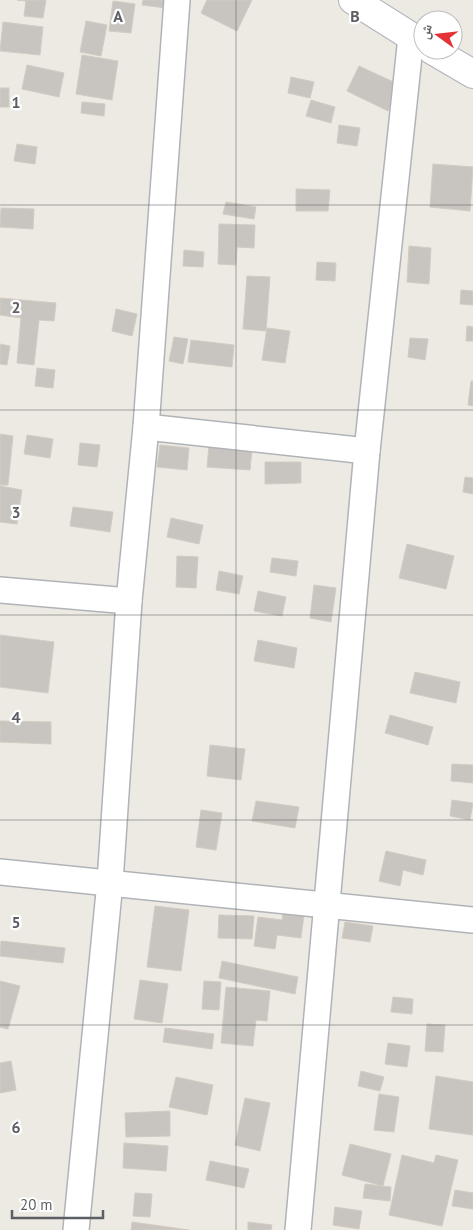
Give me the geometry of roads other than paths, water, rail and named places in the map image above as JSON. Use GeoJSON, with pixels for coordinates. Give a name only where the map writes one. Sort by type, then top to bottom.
{"type":"FeatureCollection","features":[{"type":"Feature","properties":{"kind":"street"},"geometry":{"type":"LineString","coordinates":[[76,1230],[110,882],[129,601],[146,427],[177,0]]}},
{"type":"Feature","properties":{"kind":"street"},"geometry":{"type":"LineString","coordinates":[[354,0],[413,38]]}},
{"type":"Feature","properties":{"kind":"street"},"geometry":{"type":"LineString","coordinates":[[298,1230],[367,451],[420,60]]}},
{"type":"Feature","properties":{"kind":"street"},"geometry":{"type":"LineString","coordinates":[[449,60],[473,74]]}},
{"type":"Feature","properties":{"kind":"street"},"geometry":{"type":"LineString","coordinates":[[146,427],[367,451]]}},
{"type":"Feature","properties":{"kind":"street"},"geometry":{"type":"LineString","coordinates":[[0,590],[129,601]]}},
{"type":"Feature","properties":{"kind":"street"},"geometry":{"type":"LineString","coordinates":[[0,872],[473,920]]}}]}
